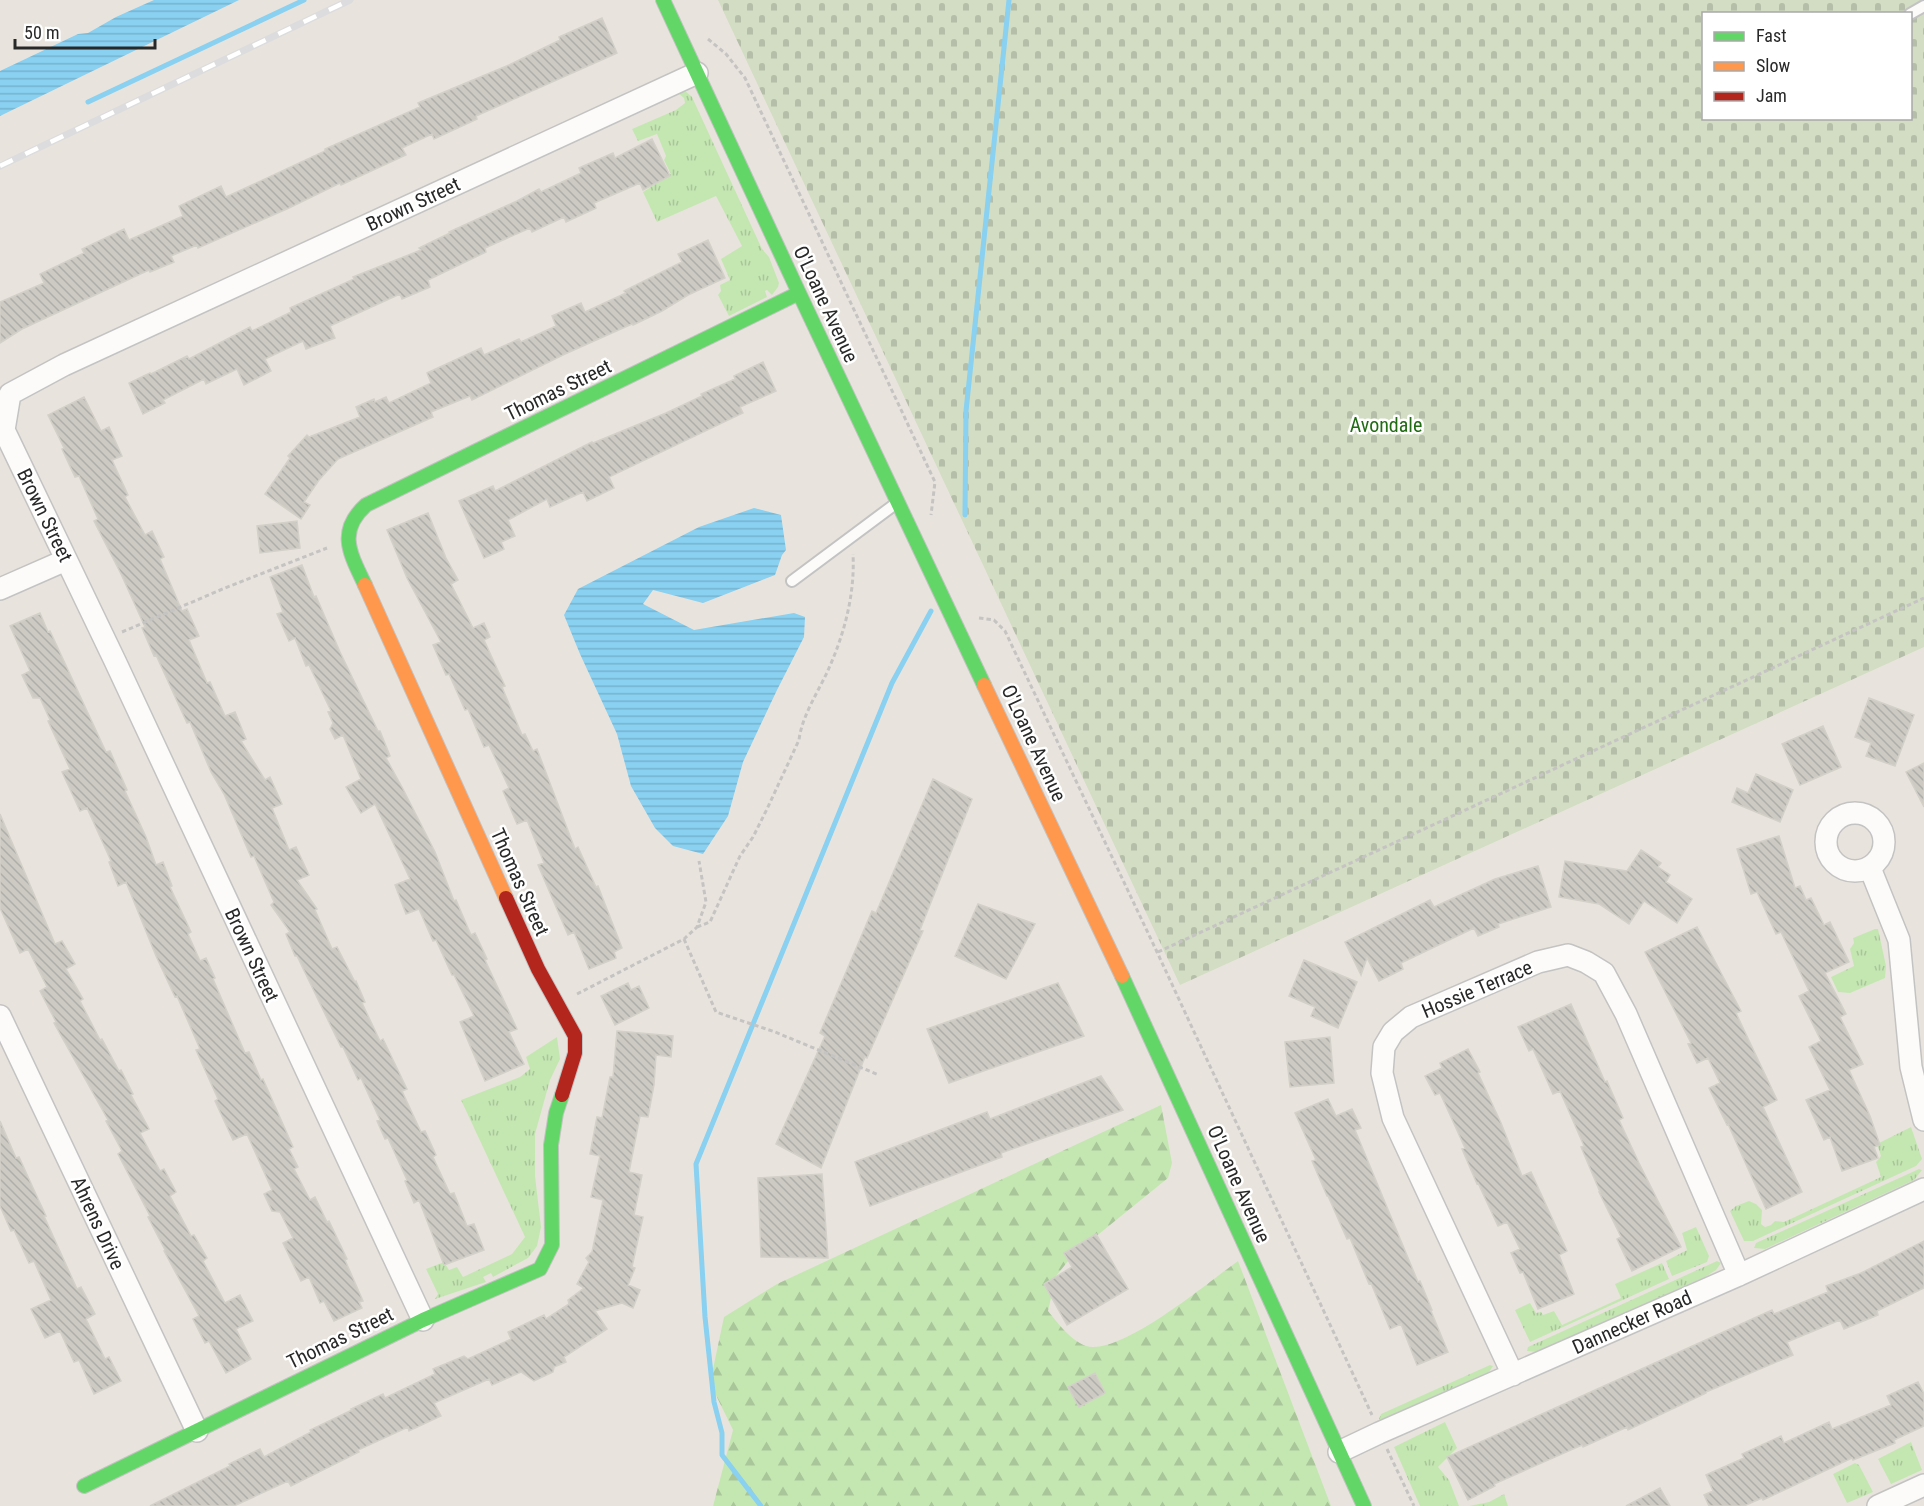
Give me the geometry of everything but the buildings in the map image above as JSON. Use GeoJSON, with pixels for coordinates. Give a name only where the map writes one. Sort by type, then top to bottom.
{"type":"FeatureCollection","features":[{"type":"Feature","properties":{"kind":"street","name":"O'Loane Avenue"},"geometry":{"type":"LineString","coordinates":[[663,0],[1147,1028],[1364,1506]]}},
{"type":"Feature","properties":{"kind":"street","name":"Brown Street"},"geometry":{"type":"LineString","coordinates":[[423,1320],[4,430],[10,394],[64,365],[697,73]]}},
{"type":"Feature","properties":{"kind":"street","name":"Thomas Street"},"geometry":{"type":"LineString","coordinates":[[84,1486],[423,1320],[540,1269],[552,1245],[551,1145],[556,1113],[575,1053],[575,1036],[538,969],[350,553],[348,541],[350,526],[353,518],[366,506],[799,293]]}},
{"type":"Feature","properties":{"kind":"street"},"geometry":{"type":"LineString","coordinates":[[0,589],[66,560]]}},
{"type":"Feature","properties":{"kind":"street"},"geometry":{"type":"LineString","coordinates":[[1870,868],[1899,940],[1911,1067],[1924,1120]]}},
{"type":"Feature","properties":{"kind":"street","name":"Hossie Terrace"},"geometry":{"type":"LineString","coordinates":[[1513,1375],[1393,1118],[1382,1073],[1384,1047],[1393,1032],[1411,1017],[1538,962],[1568,955],[1604,973],[1626,1014],[1739,1275]]}},
{"type":"Feature","properties":{"kind":"street","name":"Ahrens Drive"},"geometry":{"type":"LineString","coordinates":[[0,1016],[197,1431]]}},
{"type":"Feature","properties":{"kind":"street","name":"Dannecker Road"},"geometry":{"type":"LineString","coordinates":[[1339,1452],[1739,1275],[1924,1189]]}},
{"type":"Feature","properties":{"kind":"street"},"geometry":{"type":"LineString","coordinates":[[1878,1506],[1924,1485]]}},
{"type":"Feature","properties":{"kind":"lane"},"geometry":{"type":"LineString","coordinates":[[792,581],[898,502]]}},
{"type":"Feature","properties":{"kind":"path"},"geometry":{"type":"LineString","coordinates":[[704,35],[726,54],[745,78],[935,482],[931,515],[935,525]]}},
{"type":"Feature","properties":{"kind":"path"},"geometry":{"type":"LineString","coordinates":[[557,1005],[684,939],[697,927],[710,922],[740,856],[753,837],[830,666],[847,619],[854,575],[852,536]]}},
{"type":"Feature","properties":{"kind":"path"},"geometry":{"type":"LineString","coordinates":[[104,639],[225,588],[348,541]]}},
{"type":"Feature","properties":{"kind":"path"},"geometry":{"type":"LineString","coordinates":[[1157,952],[1924,598]]}},
{"type":"Feature","properties":{"kind":"path"},"geometry":{"type":"LineString","coordinates":[[975,610],[979,618],[994,620],[1005,631],[1414,1506]]}},
{"type":"Feature","properties":{"kind":"path"},"geometry":{"type":"LineString","coordinates":[[697,927],[706,902],[699,861]]}},
{"type":"Feature","properties":{"kind":"path"},"geometry":{"type":"LineString","coordinates":[[684,939],[716,1012],[775,1032],[879,1075]]}},
{"type":"Feature","properties":{"kind":"green space","name":"Avondale"},"geometry":{"type":"Polygon","coordinates":[[[718,0],[1924,0],[1924,647],[1180,985],[718,0]]]}},
{"type":"Feature","properties":{"kind":"green space"},"geometry":{"type":"Polygon","coordinates":[[[684,90],[692,97],[762,249],[769,257],[779,283],[772,295],[767,290],[765,291],[767,297],[729,316],[718,295],[721,291],[720,285],[730,280],[721,259],[742,246],[716,196],[657,222],[643,192],[671,174],[664,160],[666,156],[657,134],[638,141],[632,129],[676,110],[685,103],[684,98],[677,92],[684,90]]]}},
{"type":"Feature","properties":{"kind":"green space"},"geometry":{"type":"Polygon","coordinates":[[[1878,929],[1886,966],[1885,978],[1850,993],[1838,992],[1831,977],[1854,966],[1850,949],[1854,943],[1853,938],[1878,929]]]}},
{"type":"Feature","properties":{"kind":"green space"},"geometry":{"type":"Polygon","coordinates":[[[557,1037],[560,1059],[550,1080],[535,1134],[535,1176],[541,1227],[537,1246],[528,1258],[493,1277],[491,1273],[483,1277],[486,1282],[435,1299],[438,1294],[426,1269],[444,1262],[449,1270],[457,1267],[463,1277],[512,1254],[525,1237],[461,1100],[520,1077],[530,1069],[526,1057],[557,1037]]]}},
{"type":"Feature","properties":{"kind":"green space"},"geometry":{"type":"Polygon","coordinates":[[[1161,1105],[1172,1163],[1168,1178],[1073,1255],[1056,1276],[1048,1311],[1073,1339],[1080,1343],[1093,1347],[1109,1344],[1127,1337],[1168,1313],[1238,1261],[1331,1506],[713,1506],[733,1430],[710,1383],[724,1317],[777,1284],[1161,1105]]]}},
{"type":"Feature","properties":{"kind":"green space"},"geometry":{"type":"Polygon","coordinates":[[[1911,1127],[1922,1159],[1916,1166],[1753,1241],[1744,1241],[1730,1211],[1736,1206],[1749,1201],[1756,1204],[1762,1210],[1761,1224],[1765,1227],[1775,1221],[1784,1222],[1881,1177],[1876,1162],[1881,1156],[1877,1144],[1911,1127]]]}},
{"type":"Feature","properties":{"kind":"green space"},"geometry":{"type":"Polygon","coordinates":[[[1919,1169],[1922,1170],[1914,1180],[1765,1249],[1754,1248],[1756,1243],[1919,1169]]]}},
{"type":"Feature","properties":{"kind":"green space"},"geometry":{"type":"Polygon","coordinates":[[[1696,1227],[1709,1256],[1707,1262],[1672,1276],[1666,1261],[1687,1250],[1682,1233],[1696,1227]]]}},
{"type":"Feature","properties":{"kind":"green space"},"geometry":{"type":"Polygon","coordinates":[[[1717,1261],[1721,1263],[1716,1270],[1705,1277],[1542,1350],[1527,1351],[1528,1347],[1717,1261]]]}},
{"type":"Feature","properties":{"kind":"green space"},"geometry":{"type":"Polygon","coordinates":[[[1662,1263],[1669,1279],[1530,1342],[1515,1310],[1530,1303],[1536,1313],[1541,1312],[1543,1315],[1554,1311],[1562,1325],[1621,1298],[1615,1284],[1662,1263]]]}},
{"type":"Feature","properties":{"kind":"green space"},"geometry":{"type":"Polygon","coordinates":[[[1490,1365],[1493,1366],[1487,1375],[1383,1422],[1379,1419],[1381,1414],[1490,1365]]]}},
{"type":"Feature","properties":{"kind":"green space"},"geometry":{"type":"Polygon","coordinates":[[[1445,1422],[1457,1448],[1438,1467],[1449,1480],[1459,1506],[1420,1506],[1394,1447],[1445,1422]]]}},
{"type":"Feature","properties":{"kind":"green space"},"geometry":{"type":"Polygon","coordinates":[[[1911,1442],[1922,1470],[1891,1484],[1878,1459],[1911,1442]]]}},
{"type":"Feature","properties":{"kind":"green space"},"geometry":{"type":"Polygon","coordinates":[[[1855,1463],[1859,1465],[1873,1492],[1847,1503],[1833,1474],[1855,1463]]]}},
{"type":"Feature","properties":{"kind":"green space"},"geometry":{"type":"Polygon","coordinates":[[[1504,1494],[1508,1506],[1469,1506],[1489,1502],[1504,1494]]]}},
{"type":"Feature","properties":{"kind":"water"},"geometry":{"type":"Polygon","coordinates":[[[154,0],[239,0],[0,116],[0,71],[78,34],[88,33],[154,0]]]}},
{"type":"Feature","properties":{"kind":"water"},"geometry":{"type":"Polygon","coordinates":[[[754,508],[781,515],[786,550],[775,575],[703,603],[653,590],[643,604],[694,630],[794,613],[805,617],[804,637],[743,762],[728,816],[703,854],[673,846],[655,828],[631,786],[617,734],[564,615],[578,589],[699,527],[754,508]]]}},
{"type":"Feature","properties":{"kind":"waterway"},"geometry":{"type":"LineString","coordinates":[[88,102],[304,0]]}},
{"type":"Feature","properties":{"kind":"waterway"},"geometry":{"type":"LineString","coordinates":[[965,515],[966,411],[1009,0]]}},
{"type":"Feature","properties":{"kind":"waterway"},"geometry":{"type":"LineString","coordinates":[[761,1506],[722,1455],[722,1433],[714,1402],[705,1317],[696,1164],[892,683],[931,611]]}},
{"type":"Feature","properties":{"kind":"railway"},"geometry":{"type":"LineString","coordinates":[[0,166],[350,0]]}},
{"type":"Feature","properties":{"kind":"traffic: fast"},"geometry":{"type":"LineString","coordinates":[[663,0],[984,685]]}},
{"type":"Feature","properties":{"kind":"traffic: fast"},"geometry":{"type":"LineString","coordinates":[[365,585],[351,554],[349,534],[351,525],[366,505],[799,293]]}},
{"type":"Feature","properties":{"kind":"traffic: fast"},"geometry":{"type":"LineString","coordinates":[[1122,976],[1364,1506]]}},
{"type":"Feature","properties":{"kind":"traffic: fast"},"geometry":{"type":"LineString","coordinates":[[84,1486],[423,1320],[540,1269],[552,1245],[551,1145],[556,1113],[562,1095]]}},
{"type":"Feature","properties":{"kind":"traffic: slow"},"geometry":{"type":"LineString","coordinates":[[365,585],[506,898]]}},
{"type":"Feature","properties":{"kind":"traffic: slow"},"geometry":{"type":"LineString","coordinates":[[984,685],[1122,976]]}},
{"type":"Feature","properties":{"kind":"traffic: jam"},"geometry":{"type":"LineString","coordinates":[[506,898],[538,969],[575,1036],[575,1053],[562,1095]]}}]}
